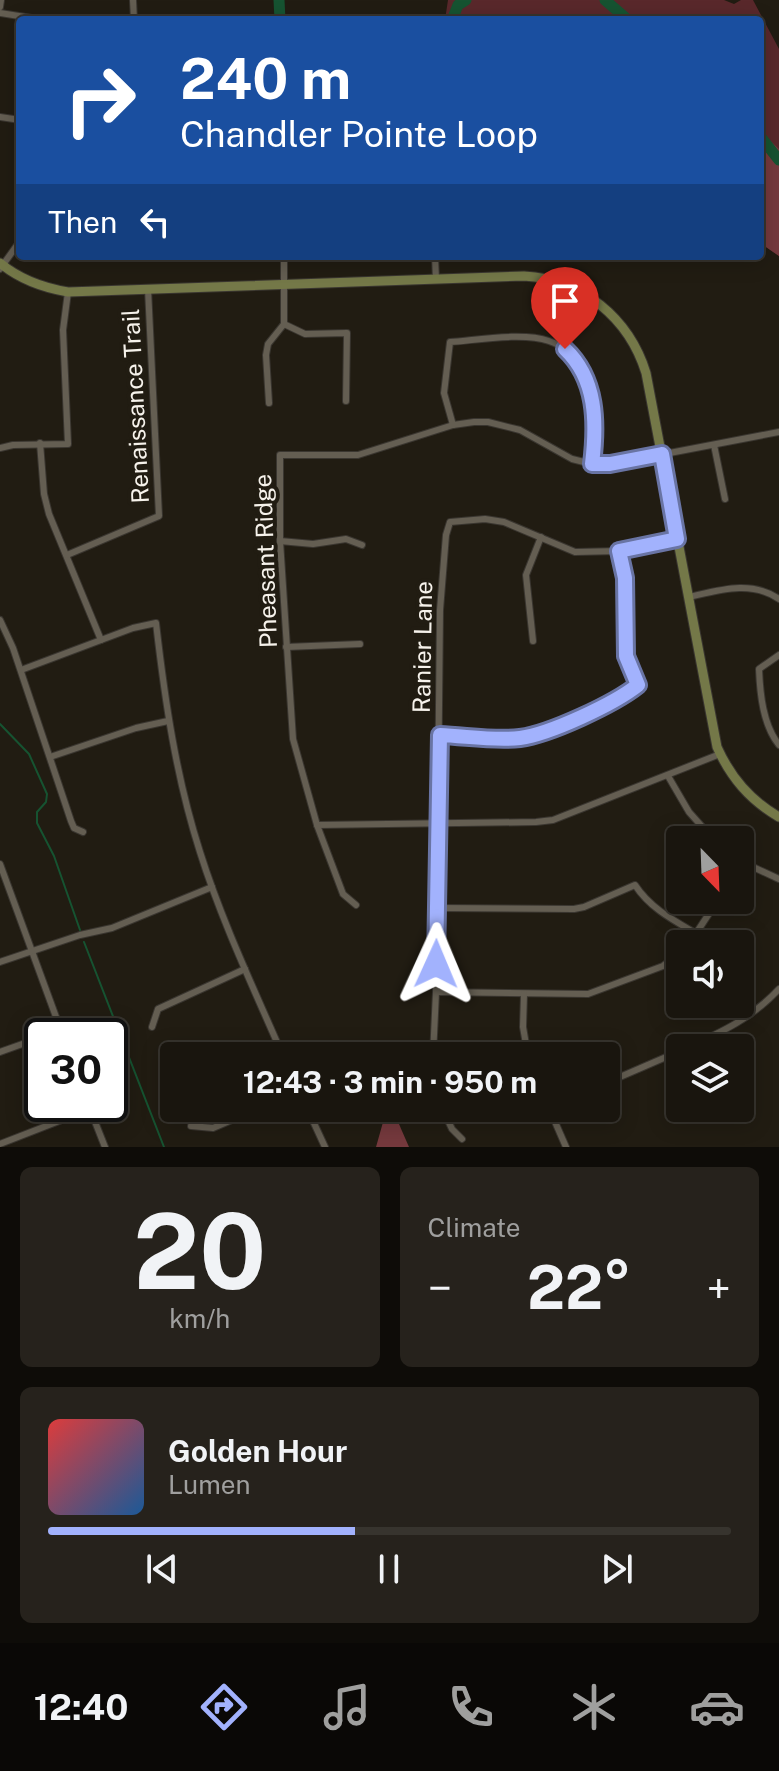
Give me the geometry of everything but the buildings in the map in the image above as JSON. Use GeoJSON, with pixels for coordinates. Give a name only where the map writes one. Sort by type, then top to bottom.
{"type":"FeatureCollection","features":[{"type":"Feature","properties":{"kind":"street"},"geometry":{"type":"LineString","coordinates":[[0,7],[1,0]]}},
{"type":"Feature","properties":{"kind":"street"},"geometry":{"type":"LineString","coordinates":[[16,246],[1,266],[36,283],[68,292],[524,276],[548,278],[570,286],[604,307],[625,330],[642,361],[710,717],[720,754],[743,790],[779,817]]}},
{"type":"Feature","properties":{"kind":"street"},"geometry":{"type":"LineString","coordinates":[[269,403],[268,344],[284,324],[284,260]]}},
{"type":"Feature","properties":{"kind":"street"},"geometry":{"type":"LineString","coordinates":[[435,260],[436,280]]}},
{"type":"Feature","properties":{"kind":"street","name":"Renaissance Trail"},"geometry":{"type":"LineString","coordinates":[[67,555],[159,516],[148,289]]}},
{"type":"Feature","properties":{"kind":"street"},"geometry":{"type":"LineString","coordinates":[[0,448],[40,443],[68,444],[63,330],[68,292]]}},
{"type":"Feature","properties":{"kind":"street"},"geometry":{"type":"LineString","coordinates":[[284,324],[305,334],[347,333],[346,401]]}},
{"type":"Feature","properties":{"kind":"street"},"geometry":{"type":"LineString","coordinates":[[453,425],[444,393],[450,342],[525,338],[547,340],[565,349],[578,361],[585,374],[596,431],[592,464]]}},
{"type":"Feature","properties":{"kind":"street","name":"Pheasant Ridge"},"geometry":{"type":"LineString","coordinates":[[356,905],[343,894],[317,825],[293,739],[280,541],[280,455],[358,455],[453,425],[488,422],[520,430],[572,459],[610,464],[779,432]]}},
{"type":"Feature","properties":{"kind":"street"},"geometry":{"type":"LineString","coordinates":[[40,443],[46,502],[101,640]]}},
{"type":"Feature","properties":{"kind":"street"},"geometry":{"type":"LineString","coordinates":[[714,445],[725,499]]}},
{"type":"Feature","properties":{"kind":"street","name":"Ranier Lane"},"geometry":{"type":"LineString","coordinates":[[434,1042],[440,610],[446,535],[450,522],[485,519],[504,522],[575,552],[619,551],[677,539]]}},
{"type":"Feature","properties":{"kind":"street"},"geometry":{"type":"LineString","coordinates":[[533,641],[526,575],[541,537]]}},
{"type":"Feature","properties":{"kind":"street"},"geometry":{"type":"LineString","coordinates":[[280,541],[313,544],[346,539],[362,545]]}},
{"type":"Feature","properties":{"kind":"street"},"geometry":{"type":"LineString","coordinates":[[440,735],[518,738],[534,735],[598,709],[638,685],[626,656],[625,578],[619,551]]}},
{"type":"Feature","properties":{"kind":"street"},"geometry":{"type":"LineString","coordinates":[[689,597],[741,587],[764,590],[779,599]]}},
{"type":"Feature","properties":{"kind":"street"},"geometry":{"type":"LineString","coordinates":[[0,620],[21,670],[71,821],[74,828],[83,832]]}},
{"type":"Feature","properties":{"kind":"street"},"geometry":{"type":"LineString","coordinates":[[21,670],[156,623],[168,721],[185,799],[212,887],[277,1042]]}},
{"type":"Feature","properties":{"kind":"street"},"geometry":{"type":"LineString","coordinates":[[286,647],[360,644]]}},
{"type":"Feature","properties":{"kind":"street"},"geometry":{"type":"LineString","coordinates":[[779,655],[759,669],[766,717],[779,745]]}},
{"type":"Feature","properties":{"kind":"street"},"geometry":{"type":"LineString","coordinates":[[50,757],[136,728],[168,721]]}},
{"type":"Feature","properties":{"kind":"street"},"geometry":{"type":"LineString","coordinates":[[317,825],[553,820],[720,754]]}},
{"type":"Feature","properties":{"kind":"street"},"geometry":{"type":"LineString","coordinates":[[668,776],[689,812],[702,826]]}},
{"type":"Feature","properties":{"kind":"street"},"geometry":{"type":"LineString","coordinates":[[1,868],[56,1018]]}},
{"type":"Feature","properties":{"kind":"street"},"geometry":{"type":"LineString","coordinates":[[754,868],[779,879]]}},
{"type":"Feature","properties":{"kind":"street"},"geometry":{"type":"LineString","coordinates":[[437,908],[574,909],[635,885],[645,899],[662,913],[690,930]]}},
{"type":"Feature","properties":{"kind":"street"},"geometry":{"type":"LineString","coordinates":[[0,962],[80,935],[112,928],[212,887]]}},
{"type":"Feature","properties":{"kind":"street"},"geometry":{"type":"LineString","coordinates":[[436,992],[588,994],[666,964]]}},
{"type":"Feature","properties":{"kind":"street"},"geometry":{"type":"LineString","coordinates":[[152,1027],[158,1009],[245,969]]}},
{"type":"Feature","properties":{"kind":"street"},"geometry":{"type":"LineString","coordinates":[[718,1034],[762,1008],[779,989]]}},
{"type":"Feature","properties":{"kind":"street"},"geometry":{"type":"LineString","coordinates":[[524,994],[526,1042]]}},
{"type":"Feature","properties":{"kind":"street"},"geometry":{"type":"LineString","coordinates":[[0,1052],[24,1043]]}},
{"type":"Feature","properties":{"kind":"street"},"geometry":{"type":"LineString","coordinates":[[620,1077],[666,1057]]}},
{"type":"Feature","properties":{"kind":"street"},"geometry":{"type":"LineString","coordinates":[[0,1144],[52,1122]]}},
{"type":"Feature","properties":{"kind":"street"},"geometry":{"type":"LineString","coordinates":[[95,1122],[105,1147]]}},
{"type":"Feature","properties":{"kind":"street"},"geometry":{"type":"LineString","coordinates":[[191,1126],[213,1128],[227,1122]]}},
{"type":"Feature","properties":{"kind":"street"},"geometry":{"type":"LineString","coordinates":[[313,1122],[325,1147]]}},
{"type":"Feature","properties":{"kind":"street"},"geometry":{"type":"LineString","coordinates":[[449,1122],[462,1139]]}},
{"type":"Feature","properties":{"kind":"street"},"geometry":{"type":"LineString","coordinates":[[555,1122],[566,1147]]}},
{"type":"Feature","properties":{"kind":"shaded area"},"geometry":{"type":"Polygon","coordinates":[[[448,0],[724,0],[734,4],[741,0],[753,0],[761,16],[446,16],[448,0]]]}},
{"type":"Feature","properties":{"kind":"shaded area"},"geometry":{"type":"Polygon","coordinates":[[[764,21],[779,49],[779,256],[764,246],[764,21]]]}},
{"type":"Feature","properties":{"kind":"shaded area"},"geometry":{"type":"Polygon","coordinates":[[[764,135],[779,149],[779,256],[764,246],[764,135]]]}},
{"type":"Feature","properties":{"kind":"shaded area"},"geometry":{"type":"Polygon","coordinates":[[[383,1122],[398,1122],[409,1147],[376,1147],[383,1122]]]}},
{"type":"Feature","properties":{"kind":"waterway"},"geometry":{"type":"LineString","coordinates":[[279,0],[280,16]]}},
{"type":"Feature","properties":{"kind":"waterway"},"geometry":{"type":"LineString","coordinates":[[454,16],[458,5],[466,0]]}},
{"type":"Feature","properties":{"kind":"waterway"},"geometry":{"type":"LineString","coordinates":[[605,0],[623,16]]}},
{"type":"Feature","properties":{"kind":"waterway"},"geometry":{"type":"LineString","coordinates":[[764,141],[779,160]]}},
{"type":"Feature","properties":{"kind":"waterway"},"geometry":{"type":"LineString","coordinates":[[0,724],[29,754],[47,794],[46,802],[37,812],[37,823],[54,856],[80,930]]}},
{"type":"Feature","properties":{"kind":"waterway"},"geometry":{"type":"LineString","coordinates":[[84,942],[164,1147]]}},
{"type":"Feature","properties":{"kind":"route"},"geometry":{"type":"LineString","coordinates":[[436,964],[440,735],[518,738],[534,735],[598,709],[638,685],[626,656],[625,578],[619,551],[677,539],[662,454],[610,464],[592,464],[596,431],[592,400],[585,374],[578,361],[565,349]]}}]}
